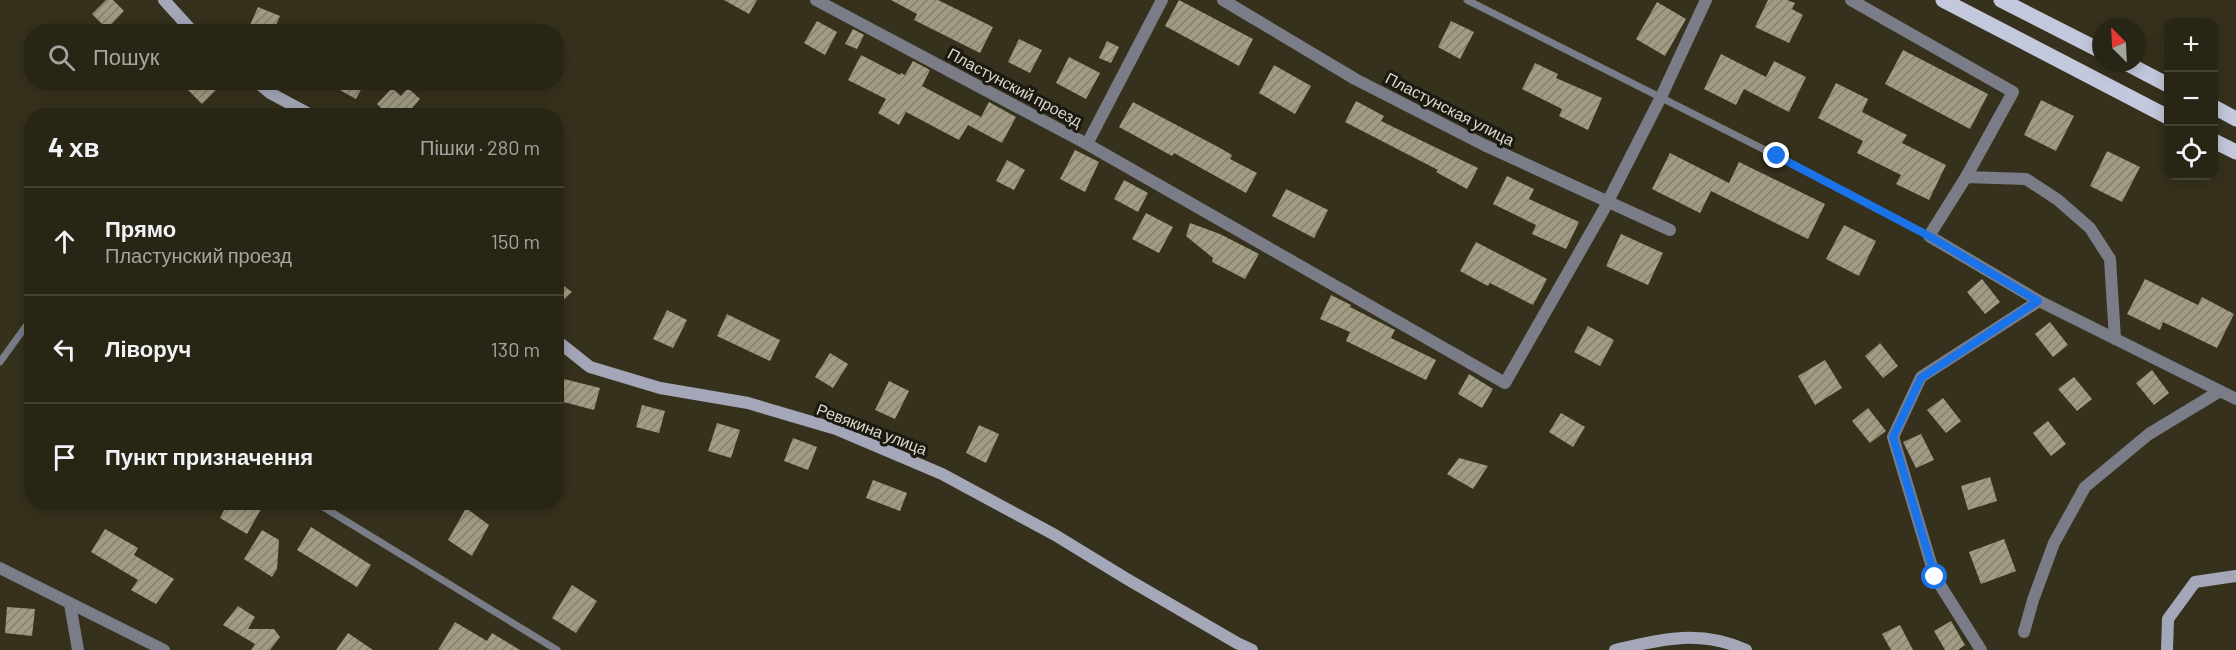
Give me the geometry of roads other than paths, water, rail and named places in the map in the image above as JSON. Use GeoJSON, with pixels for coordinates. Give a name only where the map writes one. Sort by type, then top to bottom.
{"type":"FeatureCollection","features":[{"type":"Feature","properties":{"kind":"main road"},"geometry":{"type":"LineString","coordinates":[[164,0],[186,24]]}},
{"type":"Feature","properties":{"kind":"main road"},"geometry":{"type":"LineString","coordinates":[[1943,0],[2164,114]]}},
{"type":"Feature","properties":{"kind":"main road"},"geometry":{"type":"LineString","coordinates":[[2001,0],[2092,46]]}},
{"type":"Feature","properties":{"kind":"main road"},"geometry":{"type":"LineString","coordinates":[[2144,72],[2164,82]]}},
{"type":"Feature","properties":{"kind":"main road"},"geometry":{"type":"LineString","coordinates":[[266,90],[298,108]]}},
{"type":"Feature","properties":{"kind":"main road"},"geometry":{"type":"LineString","coordinates":[[2218,109],[2236,119]]}},
{"type":"Feature","properties":{"kind":"main road"},"geometry":{"type":"LineString","coordinates":[[2218,143],[2236,153]]}},
{"type":"Feature","properties":{"kind":"main road","name":"Ревякина улица"},"geometry":{"type":"LineString","coordinates":[[564,346],[590,367],[660,388],[748,403],[836,429],[942,474],[1055,535],[1252,650]]}},
{"type":"Feature","properties":{"kind":"main road"},"geometry":{"type":"LineString","coordinates":[[2168,650],[2168,620],[2195,582],[2236,576]]}},
{"type":"Feature","properties":{"kind":"main road"},"geometry":{"type":"LineString","coordinates":[[1615,650],[1664,638],[1697,636],[1731,643],[1746,650]]}},
{"type":"Feature","properties":{"kind":"street","name":"Пластунский проезд"},"geometry":{"type":"LineString","coordinates":[[816,0],[1087,144],[1162,0]]}},
{"type":"Feature","properties":{"kind":"street","name":"Пластунская улица"},"geometry":{"type":"LineString","coordinates":[[1223,0],[1355,79],[1484,145],[1670,230]]}},
{"type":"Feature","properties":{"kind":"street"},"geometry":{"type":"LineString","coordinates":[[1087,144],[1505,383],[1608,201],[1661,97],[1706,0]]}},
{"type":"Feature","properties":{"kind":"street"},"geometry":{"type":"LineString","coordinates":[[1851,0],[2013,92],[1966,177],[1929,236],[2038,301],[2236,399]]}},
{"type":"Feature","properties":{"kind":"street"},"geometry":{"type":"LineString","coordinates":[[1966,177],[2026,179],[2058,200],[2090,228],[2110,260],[2115,339]]}},
{"type":"Feature","properties":{"kind":"street"},"geometry":{"type":"LineString","coordinates":[[1981,650],[1935,577],[1893,437],[1921,378],[2038,301]]}},
{"type":"Feature","properties":{"kind":"street"},"geometry":{"type":"LineString","coordinates":[[2024,632],[2054,543],[2085,487],[2149,434],[2220,391]]}},
{"type":"Feature","properties":{"kind":"street"},"geometry":{"type":"LineString","coordinates":[[0,568],[164,650]]}},
{"type":"Feature","properties":{"kind":"street"},"geometry":{"type":"LineString","coordinates":[[70,604],[78,650]]}},
{"type":"Feature","properties":{"kind":"lane"},"geometry":{"type":"LineString","coordinates":[[1467,0],[1661,97],[1929,236]]}},
{"type":"Feature","properties":{"kind":"lane"},"geometry":{"type":"LineString","coordinates":[[0,362],[24,330]]}},
{"type":"Feature","properties":{"kind":"lane"},"geometry":{"type":"LineString","coordinates":[[328,510],[557,650]]}}]}
